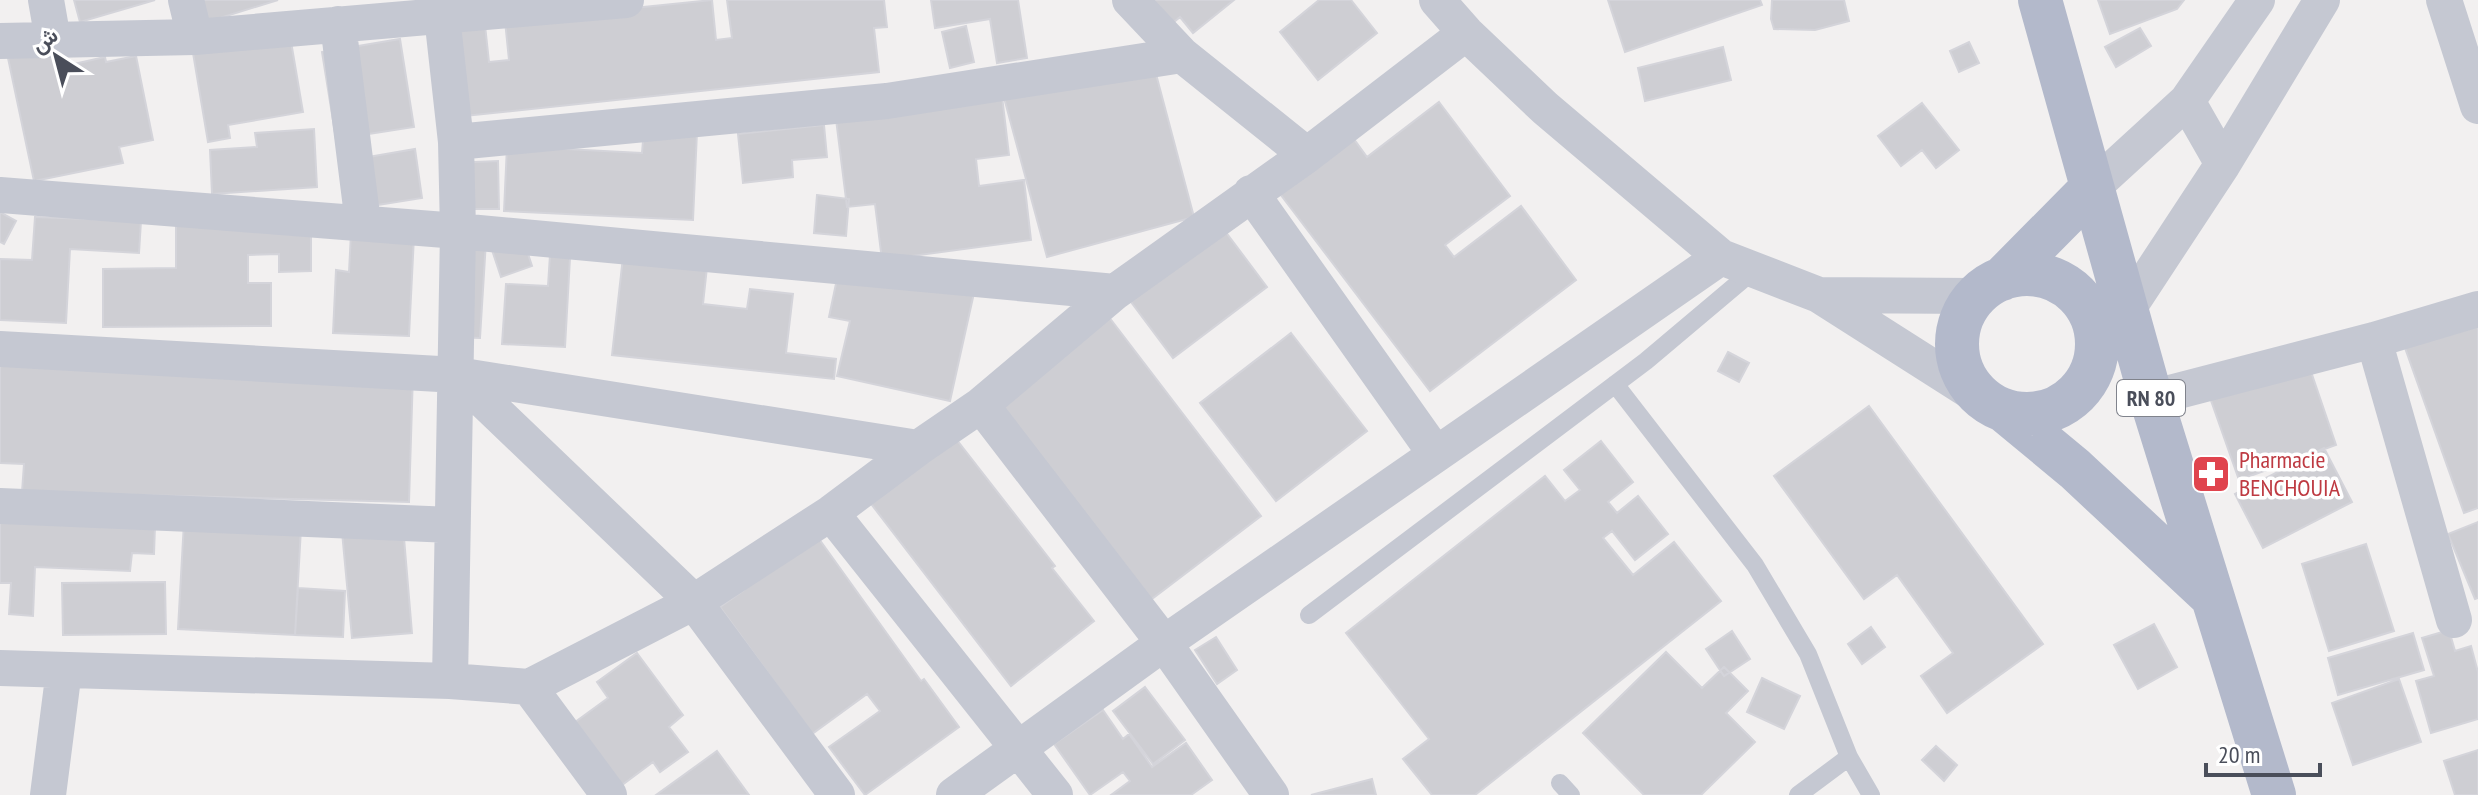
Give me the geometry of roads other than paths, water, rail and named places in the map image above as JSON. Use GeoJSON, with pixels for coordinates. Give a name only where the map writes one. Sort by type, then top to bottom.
{"type":"FeatureCollection","features":[{"type":"Feature","properties":{"kind":"main road","name":"RN 80"},"geometry":{"type":"LineString","coordinates":[[2040,0],[2151,398],[2274,795]]}},
{"type":"Feature","properties":{"kind":"main road"},"geometry":{"type":"LineString","coordinates":[[2071,289],[2088,308],[2097,331],[2097,355],[2089,378],[2074,397],[2053,410],[2029,415],[1994,406],[1968,383],[1959,362],[1957,338],[1963,316],[2092,188]]}},
{"type":"Feature","properties":{"kind":"main road"},"geometry":{"type":"LineString","coordinates":[[1989,287],[2026,274],[2050,278],[2127,310]]}},
{"type":"Feature","properties":{"kind":"main road","name":"RN 80"},"geometry":{"type":"LineString","coordinates":[[2097,355],[2127,310]]}},
{"type":"Feature","properties":{"kind":"main road","name":"RN 80"},"geometry":{"type":"LineString","coordinates":[[1994,406],[2075,469],[2211,596]]}},
{"type":"Feature","properties":{"kind":"street"},"geometry":{"type":"LineString","coordinates":[[46,0],[53,40]]}},
{"type":"Feature","properties":{"kind":"street"},"geometry":{"type":"LineString","coordinates":[[186,0],[195,37]]}},
{"type":"Feature","properties":{"kind":"street"},"geometry":{"type":"LineString","coordinates":[[0,41],[195,37],[320,17],[626,0]]}},
{"type":"Feature","properties":{"kind":"street"},"geometry":{"type":"LineString","coordinates":[[1130,0],[1182,55],[1307,155]]}},
{"type":"Feature","properties":{"kind":"street"},"geometry":{"type":"LineString","coordinates":[[1437,0],[1466,33],[1545,108],[1738,263],[1819,295],[1994,406]]}},
{"type":"Feature","properties":{"kind":"street"},"geometry":{"type":"LineString","coordinates":[[2092,188],[2187,101],[2257,0]]}},
{"type":"Feature","properties":{"kind":"street"},"geometry":{"type":"LineString","coordinates":[[2127,310],[2223,164],[2322,0]]}},
{"type":"Feature","properties":{"kind":"street"},"geometry":{"type":"LineString","coordinates":[[2444,0],[2478,106]]}},
{"type":"Feature","properties":{"kind":"street"},"geometry":{"type":"LineString","coordinates":[[440,8],[456,142],[458,231],[450,681]]}},
{"type":"Feature","properties":{"kind":"street"},"geometry":{"type":"LineString","coordinates":[[320,17],[363,223]]}},
{"type":"Feature","properties":{"kind":"street"},"geometry":{"type":"LineString","coordinates":[[0,668],[450,681],[529,687],[694,602],[831,513],[981,405],[1115,292],[1307,155],[1466,33]]}},
{"type":"Feature","properties":{"kind":"street"},"geometry":{"type":"LineString","coordinates":[[456,142],[887,101],[1182,55]]}},
{"type":"Feature","properties":{"kind":"street"},"geometry":{"type":"LineString","coordinates":[[2187,101],[2223,164]]}},
{"type":"Feature","properties":{"kind":"street"},"geometry":{"type":"LineString","coordinates":[[1251,193],[1435,453]]}},
{"type":"Feature","properties":{"kind":"street"},"geometry":{"type":"LineString","coordinates":[[0,195],[458,231],[1115,292]]}},
{"type":"Feature","properties":{"kind":"street"},"geometry":{"type":"LineString","coordinates":[[954,795],[1435,453],[1738,263]]}},
{"type":"Feature","properties":{"kind":"street"},"geometry":{"type":"LineString","coordinates":[[1819,295],[1989,287]]}},
{"type":"Feature","properties":{"kind":"street"},"geometry":{"type":"LineString","coordinates":[[2151,398],[2374,340],[2478,309]]}},
{"type":"Feature","properties":{"kind":"street"},"geometry":{"type":"LineString","coordinates":[[2374,340],[2454,620]]}},
{"type":"Feature","properties":{"kind":"street"},"geometry":{"type":"LineString","coordinates":[[0,349],[457,375],[918,448]]}},
{"type":"Feature","properties":{"kind":"street"},"geometry":{"type":"LineString","coordinates":[[457,375],[694,602],[837,795]]}},
{"type":"Feature","properties":{"kind":"street"},"geometry":{"type":"LineString","coordinates":[[981,405],[1164,643],[1271,795]]}},
{"type":"Feature","properties":{"kind":"street"},"geometry":{"type":"LineString","coordinates":[[0,506],[452,525]]}},
{"type":"Feature","properties":{"kind":"street"},"geometry":{"type":"LineString","coordinates":[[831,513],[1055,795]]}},
{"type":"Feature","properties":{"kind":"street"},"geometry":{"type":"LineString","coordinates":[[48,795],[64,670]]}},
{"type":"Feature","properties":{"kind":"street"},"geometry":{"type":"LineString","coordinates":[[529,687],[609,795]]}},
{"type":"Feature","properties":{"kind":"lane"},"geometry":{"type":"LineString","coordinates":[[1309,615],[1615,384],[1738,263]]}},
{"type":"Feature","properties":{"kind":"lane"},"geometry":{"type":"LineString","coordinates":[[1615,384],[1755,565],[1808,654],[1849,757],[1871,795]]}},
{"type":"Feature","properties":{"kind":"lane"},"geometry":{"type":"LineString","coordinates":[[1798,795],[1849,757]]}},
{"type":"Feature","properties":{"kind":"place","name":"Pharmacie BENCHOUIA"},"geometry":{"type":"Point","coordinates":[2211,474]}}]}
